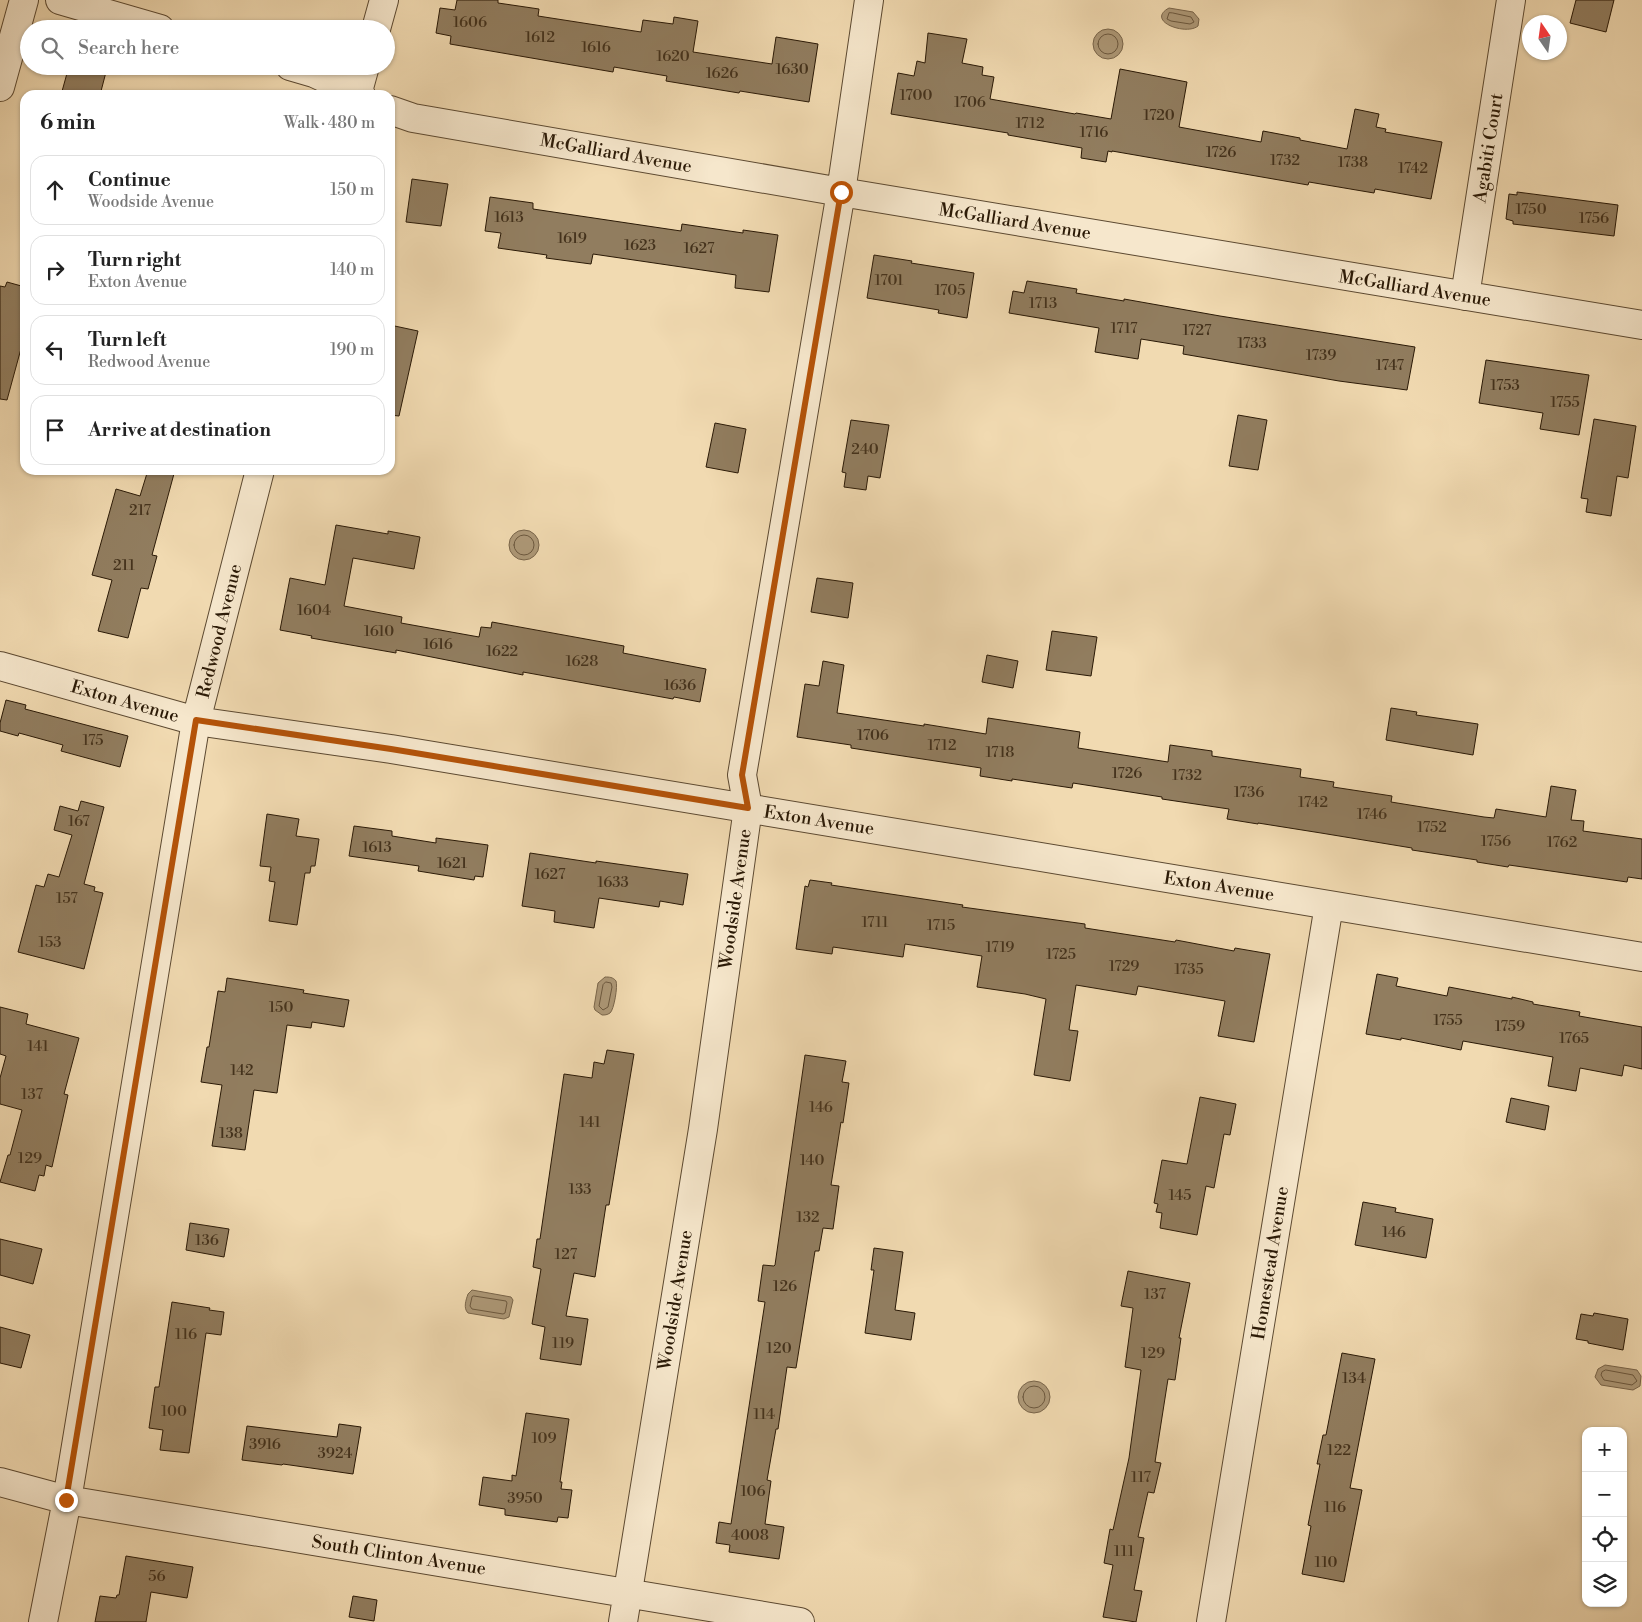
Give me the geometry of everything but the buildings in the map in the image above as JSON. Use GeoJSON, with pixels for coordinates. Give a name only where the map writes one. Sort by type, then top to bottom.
{"type":"FeatureCollection","features":[{"type":"Feature","properties":{"kind":"street"},"geometry":{"type":"LineString","coordinates":[[0,87],[24,0]]}},
{"type":"Feature","properties":{"kind":"street"},"geometry":{"type":"LineString","coordinates":[[60,0],[129,20]]}},
{"type":"Feature","properties":{"kind":"street"},"geometry":{"type":"LineString","coordinates":[[378,20],[384,0]]}},
{"type":"Feature","properties":{"kind":"street","name":"Woodside Avenue"},"geometry":{"type":"LineString","coordinates":[[623,1622],[703,1129],[748,808],[742,775],[841,192],[869,0]]}},
{"type":"Feature","properties":{"kind":"street","name":"Agabiti Court"},"geometry":{"type":"LineString","coordinates":[[1465,296],[1511,0]]}},
{"type":"Feature","properties":{"kind":"street"},"geometry":{"type":"LineString","coordinates":[[318,75],[350,90]]}},
{"type":"Feature","properties":{"kind":"street"},"geometry":{"type":"LineString","coordinates":[[360,90],[363,75]]}},
{"type":"Feature","properties":{"kind":"street","name":"McGalliard Avenue"},"geometry":{"type":"LineString","coordinates":[[395,112],[413,118],[841,192],[1642,326]]}},
{"type":"Feature","properties":{"kind":"street","name":"Redwood Avenue"},"geometry":{"type":"LineString","coordinates":[[43,1622],[66,1500],[196,720],[259,475]]}},
{"type":"Feature","properties":{"kind":"street","name":"Exton Avenue"},"geometry":{"type":"LineString","coordinates":[[0,666],[196,720],[391,749],[1642,957]]}},
{"type":"Feature","properties":{"kind":"street","name":"Homestead Avenue"},"geometry":{"type":"LineString","coordinates":[[1211,1622],[1329,905]]}},
{"type":"Feature","properties":{"kind":"street","name":"South Clinton Avenue"},"geometry":{"type":"LineString","coordinates":[[0,1482],[66,1500],[800,1622]]}},
{"type":"Feature","properties":{"kind":"water"},"geometry":{"type":"Polygon","coordinates":[[[1169,8],[1193,12],[1199,19],[1198,26],[1192,29],[1185,29],[1170,26],[1162,18],[1163,13],[1169,8]]]}},
{"type":"Feature","properties":{"kind":"water"},"geometry":{"type":"Polygon","coordinates":[[[1108,29],[1114,30],[1122,38],[1122,50],[1114,58],[1108,59],[1102,58],[1094,50],[1093,44],[1094,38],[1102,30],[1108,29]]]}},
{"type":"Feature","properties":{"kind":"water"},"geometry":{"type":"Polygon","coordinates":[[[524,530],[530,531],[538,539],[538,551],[530,559],[524,560],[518,559],[510,551],[509,545],[510,539],[518,531],[524,530]]]}},
{"type":"Feature","properties":{"kind":"water"},"geometry":{"type":"Polygon","coordinates":[[[605,977],[616,981],[616,988],[614,1003],[610,1013],[602,1015],[594,1007],[598,983],[605,977]]]}},
{"type":"Feature","properties":{"kind":"water"},"geometry":{"type":"Polygon","coordinates":[[[472,1290],[511,1297],[513,1300],[509,1317],[504,1319],[468,1313],[465,1306],[468,1294],[472,1290]]]}},
{"type":"Feature","properties":{"kind":"water"},"geometry":{"type":"Polygon","coordinates":[[[1605,1365],[1637,1370],[1641,1376],[1640,1386],[1633,1390],[1601,1385],[1595,1377],[1598,1369],[1605,1365]]]}},
{"type":"Feature","properties":{"kind":"water"},"geometry":{"type":"Polygon","coordinates":[[[1034,1381],[1040,1382],[1045,1386],[1049,1391],[1049,1403],[1045,1408],[1040,1412],[1034,1413],[1028,1412],[1023,1408],[1019,1403],[1018,1397],[1019,1391],[1023,1386],[1028,1382],[1034,1381]]]}},
{"type":"Feature","properties":{"kind":"route"},"geometry":{"type":"LineString","coordinates":[[66,1500],[196,720],[391,749],[748,808],[742,775],[841,192]]}}]}
